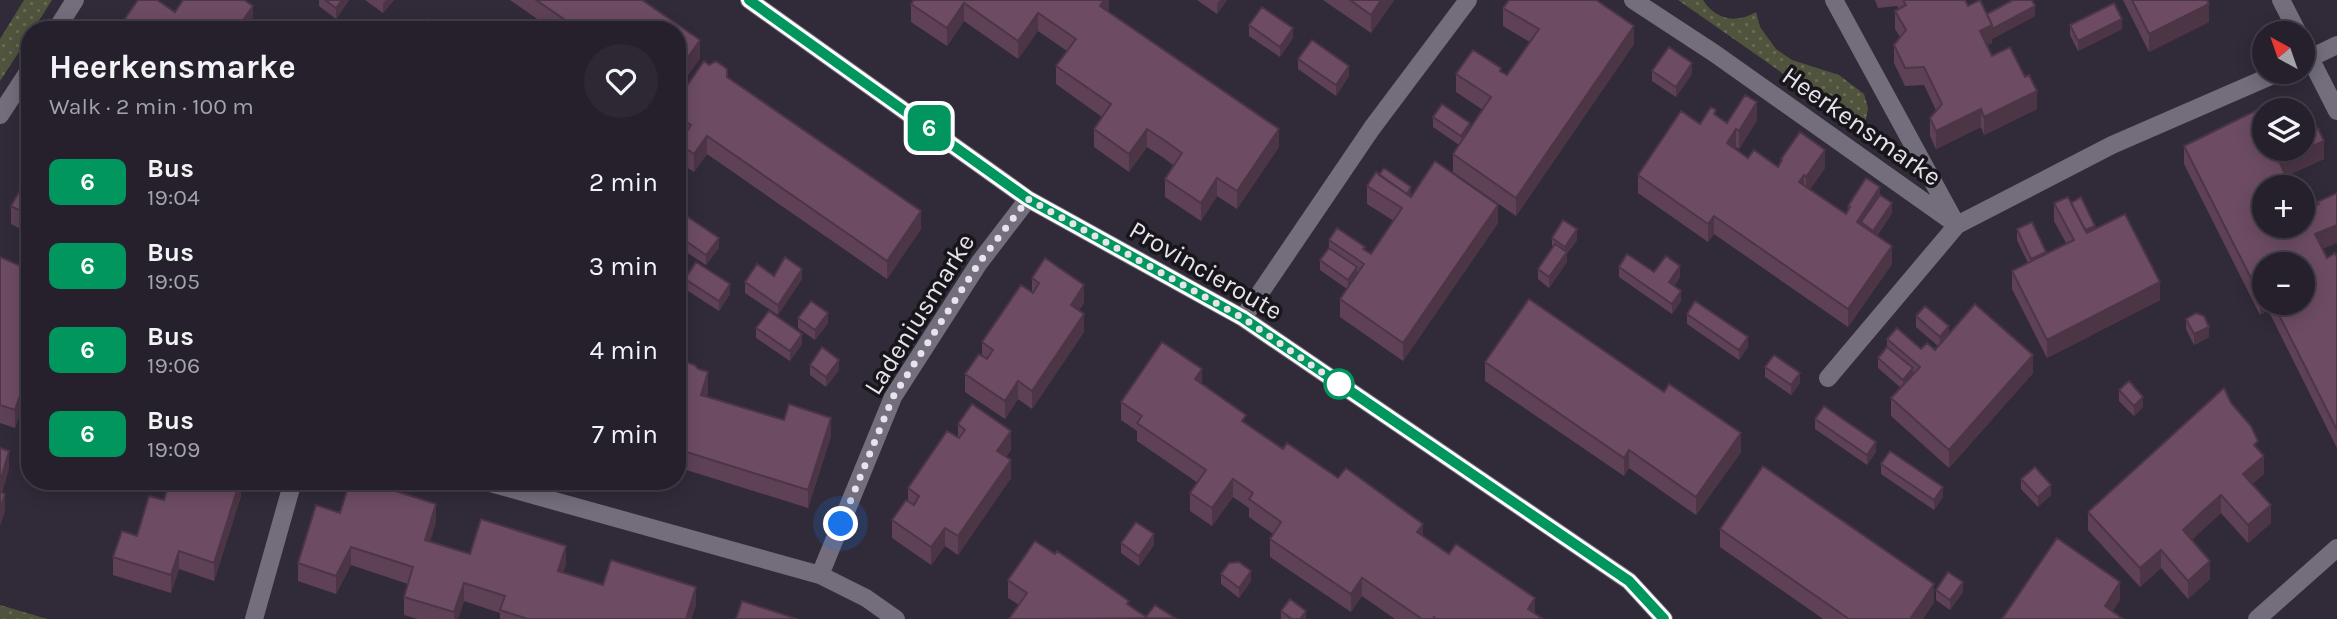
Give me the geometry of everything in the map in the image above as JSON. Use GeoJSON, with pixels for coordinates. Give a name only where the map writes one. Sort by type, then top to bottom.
{"type":"FeatureCollection","features":[{"type":"Feature","properties":{"kind":"street"},"geometry":{"type":"LineString","coordinates":[[62,21],[75,0]]}},
{"type":"Feature","properties":{"kind":"street","name":"Provincieroute"},"geometry":{"type":"LineString","coordinates":[[749,0],[1028,199],[1243,318],[1629,581],[1664,619]]}},
{"type":"Feature","properties":{"kind":"street"},"geometry":{"type":"LineString","coordinates":[[1243,318],[1371,128],[1468,0]]}},
{"type":"Feature","properties":{"kind":"street","name":"Heerkensmarke"},"geometry":{"type":"LineString","coordinates":[[1633,0],[1714,53],[1957,225]]}},
{"type":"Feature","properties":{"kind":"street","name":"Heerkensmarke"},"geometry":{"type":"LineString","coordinates":[[1834,0],[1957,225]]}},
{"type":"Feature","properties":{"kind":"street"},"geometry":{"type":"LineString","coordinates":[[2281,0],[2292,21]]}},
{"type":"Feature","properties":{"kind":"street"},"geometry":{"type":"LineString","coordinates":[[2315,52],[2337,44]]}},
{"type":"Feature","properties":{"kind":"street"},"geometry":{"type":"LineString","coordinates":[[2315,72],[2337,111]]}},
{"type":"Feature","properties":{"kind":"street"},"geometry":{"type":"LineString","coordinates":[[0,115],[21,83]]}},
{"type":"Feature","properties":{"kind":"street"},"geometry":{"type":"LineString","coordinates":[[1828,378],[1957,225],[2112,145],[2252,84]]}},
{"type":"Feature","properties":{"kind":"street","name":"Ladeniusmarke"},"geometry":{"type":"LineString","coordinates":[[820,575],[893,397],[979,263],[1028,199]]}},
{"type":"Feature","properties":{"kind":"street"},"geometry":{"type":"LineString","coordinates":[[254,619],[290,490]]}},
{"type":"Feature","properties":{"kind":"street"},"geometry":{"type":"LineString","coordinates":[[534,490],[820,575],[866,598],[896,619]]}},
{"type":"Feature","properties":{"kind":"street"},"geometry":{"type":"LineString","coordinates":[[2257,619],[2337,548]]}},
{"type":"Feature","properties":{"kind":"green space"},"geometry":{"type":"Polygon","coordinates":[[[24,0],[52,0],[39,21],[21,21],[21,49],[0,81],[0,39],[24,0]]]}},
{"type":"Feature","properties":{"kind":"green space"},"geometry":{"type":"Polygon","coordinates":[[[1678,0],[1703,0],[1714,12],[1727,18],[1741,18],[1756,12],[1760,27],[1776,49],[1792,60],[1839,75],[1864,94],[1868,108],[1864,130],[1678,0]]]}},
{"type":"Feature","properties":{"kind":"green space"},"geometry":{"type":"Polygon","coordinates":[[[0,605],[47,619],[0,619],[0,605]]]}},
{"type":"Feature","properties":{"kind":"building"},"geometry":{"type":"Polygon","coordinates":[[[138,0],[157,0],[175,12],[183,0],[244,0],[253,6],[242,21],[123,21],[138,0]]]}},
{"type":"Feature","properties":{"kind":"building"},"geometry":{"type":"Polygon","coordinates":[[[325,0],[342,0],[336,8],[325,0]]]}},
{"type":"Feature","properties":{"kind":"building"},"geometry":{"type":"Polygon","coordinates":[[[536,0],[642,0],[672,21],[567,21],[536,0]]]}},
{"type":"Feature","properties":{"kind":"building"},"geometry":{"type":"Polygon","coordinates":[[[914,0],[1104,0],[1100,6],[1279,129],[1237,191],[1217,178],[1201,203],[1165,179],[1182,153],[1164,140],[1147,129],[1129,154],[1094,129],[1111,104],[1056,66],[1076,39],[1038,13],[1018,41],[964,3],[947,28],[911,4],[914,0]]]}},
{"type":"Feature","properties":{"kind":"building"},"geometry":{"type":"Polygon","coordinates":[[[1350,0],[1381,0],[1371,15],[1350,0]]]}},
{"type":"Feature","properties":{"kind":"building"},"geometry":{"type":"Polygon","coordinates":[[[1509,0],[1596,0],[1634,26],[1516,198],[1453,154],[1491,97],[1456,74],[1473,50],[1507,75],[1539,29],[1503,8],[1509,0]]]}},
{"type":"Feature","properties":{"kind":"building"},"geometry":{"type":"Polygon","coordinates":[[[1903,0],[1965,0],[1968,6],[1980,0],[1992,25],[1980,31],[1992,56],[2010,47],[2025,77],[2029,75],[2037,91],[1984,117],[1981,109],[1936,131],[1930,118],[1942,104],[1924,67],[1905,68],[1894,45],[1906,30],[1895,11],[1906,5],[1903,0]]]}},
{"type":"Feature","properties":{"kind":"building"},"geometry":{"type":"Polygon","coordinates":[[[2013,0],[2032,0],[2035,6],[1992,29],[1987,14],[2013,0]]]}},
{"type":"Feature","properties":{"kind":"building"},"geometry":{"type":"Polygon","coordinates":[[[2132,0],[2207,0],[2209,4],[2149,34],[2132,0]]]}},
{"type":"Feature","properties":{"kind":"building"},"geometry":{"type":"Polygon","coordinates":[[[2114,3],[2122,19],[2078,41],[2070,25],[2114,3]]]}},
{"type":"Feature","properties":{"kind":"building"},"geometry":{"type":"Polygon","coordinates":[[[1262,7],[1293,28],[1280,47],[1249,25],[1262,7]]]}},
{"type":"Feature","properties":{"kind":"building"},"geometry":{"type":"Polygon","coordinates":[[[686,30],[700,40],[686,60],[686,30]]]}},
{"type":"Feature","properties":{"kind":"building"},"geometry":{"type":"Polygon","coordinates":[[[1312,40],[1349,66],[1336,85],[1298,59],[1312,40]]]}},
{"type":"Feature","properties":{"kind":"building"},"geometry":{"type":"Polygon","coordinates":[[[1669,47],[1692,63],[1676,87],[1652,71],[1669,47]]]}},
{"type":"Feature","properties":{"kind":"building"},"geometry":{"type":"Polygon","coordinates":[[[704,61],[709,65],[716,61],[727,69],[727,77],[921,211],[887,261],[707,136],[694,154],[686,149],[686,133],[691,125],[686,121],[686,87],[704,61]]]}},
{"type":"Feature","properties":{"kind":"building"},"geometry":{"type":"Polygon","coordinates":[[[1745,95],[1757,102],[1739,131],[1736,129],[1727,143],[1748,158],[1754,150],[1778,167],[1800,132],[1825,150],[1806,177],[1804,175],[1799,182],[1846,214],[1850,207],[1848,206],[1866,178],[1880,187],[1857,222],[1892,246],[1848,309],[1714,216],[1708,224],[1638,175],[1681,111],[1700,124],[1711,107],[1716,110],[1714,114],[1727,123],[1745,95]]]}},
{"type":"Feature","properties":{"kind":"building"},"geometry":{"type":"Polygon","coordinates":[[[1442,104],[1470,123],[1461,136],[1433,117],[1442,104]]]}},
{"type":"Feature","properties":{"kind":"building"},"geometry":{"type":"Polygon","coordinates":[[[2252,112],[2252,161],[2279,161],[2285,175],[2252,175],[2252,238],[2315,238],[2315,234],[2327,258],[2335,253],[2337,430],[2279,315],[2315,315],[2315,252],[2252,252],[2252,280],[2184,146],[2252,112]]]}},
{"type":"Feature","properties":{"kind":"building"},"geometry":{"type":"Polygon","coordinates":[[[2318,128],[2324,141],[2315,145],[2315,129],[2318,128]]]}},
{"type":"Feature","properties":{"kind":"building"},"geometry":{"type":"Polygon","coordinates":[[[1435,161],[1498,205],[1403,343],[1340,299],[1364,264],[1329,240],[1337,228],[1371,254],[1402,208],[1367,186],[1376,172],[1411,197],[1435,161]]]}},
{"type":"Feature","properties":{"kind":"building"},"geometry":{"type":"Polygon","coordinates":[[[1384,168],[1411,187],[1407,194],[1379,175],[1384,168]]]}},
{"type":"Feature","properties":{"kind":"building"},"geometry":{"type":"Polygon","coordinates":[[[21,189],[21,211],[11,206],[21,189]]]}},
{"type":"Feature","properties":{"kind":"building"},"geometry":{"type":"Polygon","coordinates":[[[2337,193],[2337,225],[2315,234],[2315,206],[2319,204],[2317,202],[2337,193]]]}},
{"type":"Feature","properties":{"kind":"building"},"geometry":{"type":"Polygon","coordinates":[[[1880,195],[1892,203],[1873,231],[1861,222],[1880,195]]]}},
{"type":"Feature","properties":{"kind":"building"},"geometry":{"type":"Polygon","coordinates":[[[2068,197],[2087,233],[2125,214],[2160,282],[2047,340],[2012,271],[2074,240],[2054,203],[2068,197]]]}},
{"type":"Feature","properties":{"kind":"building"},"geometry":{"type":"Polygon","coordinates":[[[2081,197],[2095,226],[2085,230],[2071,203],[2081,197]]]}},
{"type":"Feature","properties":{"kind":"building"},"geometry":{"type":"Polygon","coordinates":[[[686,216],[719,238],[706,255],[686,241],[686,216]]]}},
{"type":"Feature","properties":{"kind":"building"},"geometry":{"type":"Polygon","coordinates":[[[1563,220],[1577,229],[1565,247],[1552,238],[1563,220]]]}},
{"type":"Feature","properties":{"kind":"building"},"geometry":{"type":"Polygon","coordinates":[[[2032,222],[2046,252],[2031,259],[2017,229],[2032,222]]]}},
{"type":"Feature","properties":{"kind":"building"},"geometry":{"type":"Polygon","coordinates":[[[1555,244],[1567,252],[1549,277],[1538,269],[1555,244]]]}},
{"type":"Feature","properties":{"kind":"building"},"geometry":{"type":"Polygon","coordinates":[[[1329,248],[1357,267],[1348,280],[1320,260],[1329,248]]]}},
{"type":"Feature","properties":{"kind":"building"},"geometry":{"type":"Polygon","coordinates":[[[1627,254],[1654,272],[1666,256],[1680,266],[1669,282],[1681,291],[1672,304],[1619,267],[1627,254]]]}},
{"type":"Feature","properties":{"kind":"building"},"geometry":{"type":"Polygon","coordinates":[[[0,257],[21,266],[21,392],[15,410],[0,405],[0,257]]]}},
{"type":"Feature","properties":{"kind":"building"},"geometry":{"type":"Polygon","coordinates":[[[785,257],[802,269],[778,305],[745,282],[757,264],[774,276],[785,257]]]}},
{"type":"Feature","properties":{"kind":"building"},"geometry":{"type":"Polygon","coordinates":[[[1045,258],[1084,285],[1071,305],[1084,314],[1032,391],[1018,381],[1005,401],[965,374],[979,354],[987,359],[993,350],[982,342],[1021,285],[1033,293],[1039,283],[1032,278],[1045,258]]]}},
{"type":"Feature","properties":{"kind":"building"},"geometry":{"type":"Polygon","coordinates":[[[696,262],[730,284],[719,301],[686,277],[696,262]]]}},
{"type":"Feature","properties":{"kind":"building"},"geometry":{"type":"Polygon","coordinates":[[[1529,299],[1664,392],[1669,384],[1741,433],[1696,497],[1629,450],[1624,458],[1485,362],[1529,299]]]}},
{"type":"Feature","properties":{"kind":"building"},"geometry":{"type":"Polygon","coordinates":[[[811,301],[828,313],[815,330],[798,318],[811,301]]]}},
{"type":"Feature","properties":{"kind":"building"},"geometry":{"type":"Polygon","coordinates":[[[1695,301],[1748,337],[1739,350],[1687,314],[1695,301]]]}},
{"type":"Feature","properties":{"kind":"building"},"geometry":{"type":"Polygon","coordinates":[[[1975,304],[2033,355],[1949,450],[1891,398],[1920,367],[1887,339],[1897,328],[1921,349],[1927,343],[1935,350],[1975,304]]]}},
{"type":"Feature","properties":{"kind":"building"},"geometry":{"type":"Polygon","coordinates":[[[1925,306],[1949,326],[1940,337],[1916,316],[1925,306]]]}},
{"type":"Feature","properties":{"kind":"building"},"geometry":{"type":"Polygon","coordinates":[[[769,311],[802,334],[790,351],[756,328],[769,311]]]}},
{"type":"Feature","properties":{"kind":"building"},"geometry":{"type":"Polygon","coordinates":[[[2196,313],[2204,316],[2209,327],[2194,334],[2186,319],[2196,313]]]}},
{"type":"Feature","properties":{"kind":"building"},"geometry":{"type":"Polygon","coordinates":[[[1162,342],[1202,369],[1195,379],[1246,415],[1242,421],[1283,449],[1287,443],[1338,478],[1346,468],[1423,524],[1417,532],[1449,554],[1456,544],[1535,598],[1528,609],[1543,619],[1422,619],[1362,578],[1351,594],[1270,539],[1281,522],[1249,499],[1253,493],[1233,479],[1212,508],[1190,493],[1206,470],[1137,423],[1142,416],[1121,402],[1162,342]]]}},
{"type":"Feature","properties":{"kind":"building"},"geometry":{"type":"Polygon","coordinates":[[[822,347],[839,360],[826,377],[810,365],[822,347]]]}},
{"type":"Feature","properties":{"kind":"building"},"geometry":{"type":"Polygon","coordinates":[[[1887,347],[1913,368],[1903,380],[1878,358],[1887,347]]]}},
{"type":"Feature","properties":{"kind":"building"},"geometry":{"type":"Polygon","coordinates":[[[1774,355],[1800,373],[1791,385],[1765,367],[1774,355]]]}},
{"type":"Feature","properties":{"kind":"building"},"geometry":{"type":"Polygon","coordinates":[[[686,362],[708,372],[701,395],[784,420],[789,404],[831,418],[808,490],[686,452],[686,362]]]}},
{"type":"Feature","properties":{"kind":"building"},"geometry":{"type":"Polygon","coordinates":[[[2129,381],[2143,397],[2134,406],[2119,390],[2129,381]]]}},
{"type":"Feature","properties":{"kind":"building"},"geometry":{"type":"Polygon","coordinates":[[[2224,388],[2231,403],[2251,426],[2258,441],[2254,445],[2264,456],[2243,474],[2271,505],[2248,525],[2221,495],[2202,512],[2183,530],[2210,561],[2188,581],[2161,550],[2140,568],[2088,512],[2224,388]]]}},
{"type":"Feature","properties":{"kind":"building"},"geometry":{"type":"Polygon","coordinates":[[[972,404],[1011,431],[997,451],[1011,460],[958,536],[945,528],[931,547],[892,520],[906,500],[914,505],[919,496],[908,488],[947,431],[959,438],[965,430],[958,424],[972,404]]]}},
{"type":"Feature","properties":{"kind":"building"},"geometry":{"type":"Polygon","coordinates":[[[1824,406],[1876,442],[1867,455],[1815,419],[1824,406]]]}},
{"type":"Feature","properties":{"kind":"building"},"geometry":{"type":"Polygon","coordinates":[[[0,448],[9,451],[0,482],[0,448]]]}},
{"type":"Feature","properties":{"kind":"building"},"geometry":{"type":"Polygon","coordinates":[[[1890,451],[1943,487],[1934,500],[1881,464],[1890,451]]]}},
{"type":"Feature","properties":{"kind":"building"},"geometry":{"type":"Polygon","coordinates":[[[1763,466],[1934,584],[1910,619],[1849,619],[1720,529],[1763,466]]]}},
{"type":"Feature","properties":{"kind":"building"},"geometry":{"type":"Polygon","coordinates":[[[2035,467],[2051,485],[2038,497],[2021,479],[2035,467]]]}},
{"type":"Feature","properties":{"kind":"building"},"geometry":{"type":"Polygon","coordinates":[[[167,490],[237,490],[214,563],[179,551],[171,575],[113,557],[122,531],[137,536],[149,496],[164,500],[167,490]]]}},
{"type":"Feature","properties":{"kind":"building"},"geometry":{"type":"Polygon","coordinates":[[[347,490],[392,490],[436,504],[425,540],[470,554],[481,519],[566,546],[558,571],[603,585],[611,560],[696,587],[686,619],[528,619],[500,610],[505,596],[464,583],[454,612],[404,597],[413,567],[351,547],[336,576],[298,563],[316,505],[340,513],[347,490]]]}},
{"type":"Feature","properties":{"kind":"building"},"geometry":{"type":"Polygon","coordinates":[[[0,492],[5,494],[0,508],[0,492]]]}},
{"type":"Feature","properties":{"kind":"building"},"geometry":{"type":"Polygon","coordinates":[[[1136,522],[1154,534],[1139,556],[1121,543],[1136,522]]]}},
{"type":"Feature","properties":{"kind":"building"},"geometry":{"type":"Polygon","coordinates":[[[2057,538],[2120,582],[2105,606],[2123,619],[2002,619],[2057,538]]]}},
{"type":"Feature","properties":{"kind":"building"},"geometry":{"type":"Polygon","coordinates":[[[1035,541],[1055,554],[1057,551],[1129,601],[1127,604],[1146,617],[1155,605],[1175,618],[1009,619],[1027,593],[1008,580],[1035,541]]]}},
{"type":"Feature","properties":{"kind":"building"},"geometry":{"type":"Polygon","coordinates":[[[1239,562],[1251,571],[1239,588],[1221,574],[1229,563],[1239,562]]]}},
{"type":"Feature","properties":{"kind":"building"},"geometry":{"type":"Polygon","coordinates":[[[1948,572],[1963,582],[1950,600],[1936,590],[1948,572]]]}},
{"type":"Feature","properties":{"kind":"building"},"geometry":{"type":"Polygon","coordinates":[[[1290,599],[1306,611],[1300,619],[1292,619],[1281,611],[1290,599]]]}},
{"type":"Feature","properties":{"kind":"building"},"geometry":{"type":"Polygon","coordinates":[[[742,601],[797,619],[736,619],[742,601]]]}},
{"type":"Feature","properties":{"kind":"bus line","name":"6"},"geometry":{"type":"LineString","coordinates":[[749,0],[1028,199],[1243,318],[1629,581],[1664,619]]}},
{"type":"Feature","properties":{"kind":"route"},"geometry":{"type":"LineString","coordinates":[[841,524],[893,397],[979,263],[1028,199],[1243,318],[1339,384]]}}]}
